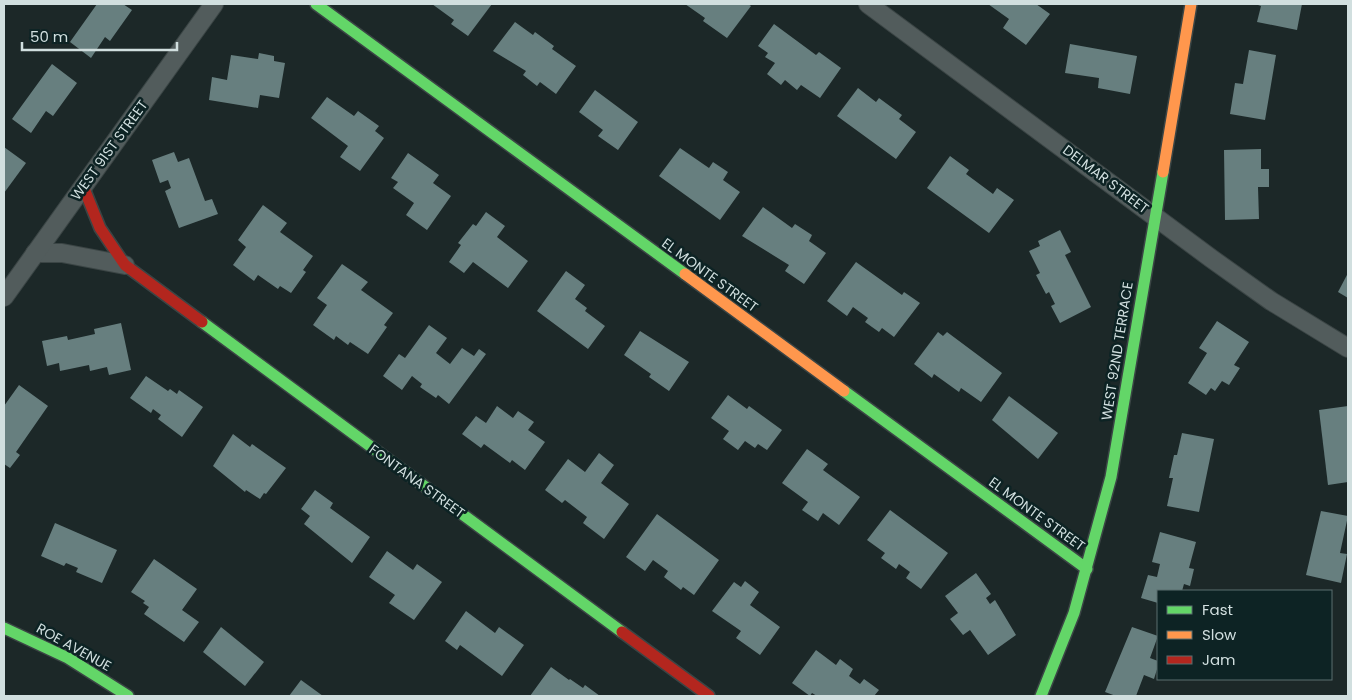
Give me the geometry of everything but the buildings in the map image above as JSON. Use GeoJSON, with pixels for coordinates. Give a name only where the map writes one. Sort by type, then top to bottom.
{"type":"FeatureCollection","features":[{"type":"Feature","properties":{"kind":"street","name":"WEST 91ST STREET"},"geometry":{"type":"LineString","coordinates":[[4,297],[214,4]]}},
{"type":"Feature","properties":{"kind":"street","name":"EL MONTE STREET"},"geometry":{"type":"LineString","coordinates":[[316,4],[1087,569]]}},
{"type":"Feature","properties":{"kind":"street","name":"DELMAR STREET"},"geometry":{"type":"LineString","coordinates":[[868,4],[1271,301],[1348,348]]}},
{"type":"Feature","properties":{"kind":"street","name":"WEST 92ND TERRACE"},"geometry":{"type":"LineString","coordinates":[[1041,696],[1074,613],[1111,477],[1191,4]]}},
{"type":"Feature","properties":{"kind":"street","name":"FONTANA STREET"},"geometry":{"type":"LineString","coordinates":[[83,186],[95,221],[125,265],[710,696]]}},
{"type":"Feature","properties":{"kind":"street","name":"FONTANA STREET"},"geometry":{"type":"LineString","coordinates":[[35,252],[62,253],[125,265]]}},
{"type":"Feature","properties":{"kind":"street","name":"ROE AVENUE"},"geometry":{"type":"LineString","coordinates":[[4,628],[38,642],[84,666],[128,696]]}},
{"type":"Feature","properties":{"kind":"traffic: fast"},"geometry":{"type":"LineString","coordinates":[[316,4],[685,274]]}},
{"type":"Feature","properties":{"kind":"traffic: fast"},"geometry":{"type":"LineString","coordinates":[[1041,696],[1074,613],[1111,477],[1163,172]]}},
{"type":"Feature","properties":{"kind":"traffic: fast"},"geometry":{"type":"LineString","coordinates":[[202,322],[622,632]]}},
{"type":"Feature","properties":{"kind":"traffic: fast"},"geometry":{"type":"LineString","coordinates":[[844,391],[1087,569]]}},
{"type":"Feature","properties":{"kind":"traffic: fast"},"geometry":{"type":"LineString","coordinates":[[4,628],[68,658],[128,696]]}},
{"type":"Feature","properties":{"kind":"traffic: slow"},"geometry":{"type":"LineString","coordinates":[[1163,172],[1191,4]]}},
{"type":"Feature","properties":{"kind":"traffic: slow"},"geometry":{"type":"LineString","coordinates":[[685,274],[844,391]]}},
{"type":"Feature","properties":{"kind":"traffic: jam"},"geometry":{"type":"LineString","coordinates":[[83,186],[100,228],[125,265],[202,322]]}},
{"type":"Feature","properties":{"kind":"traffic: jam"},"geometry":{"type":"LineString","coordinates":[[622,632],[709,696]]}}]}
